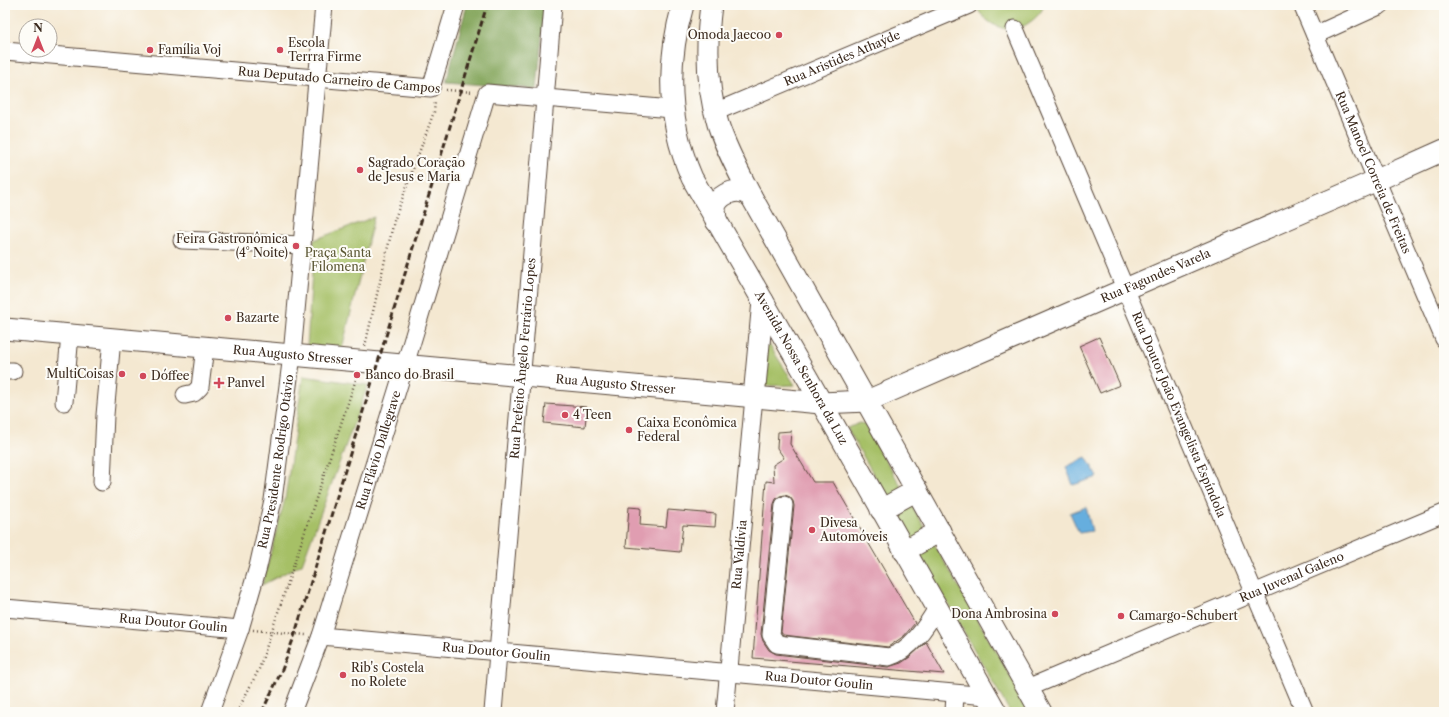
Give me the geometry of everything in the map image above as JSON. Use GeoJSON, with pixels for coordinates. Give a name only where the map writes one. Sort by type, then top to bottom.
{"type":"FeatureCollection","features":[{"type":"Feature","properties":{"kind":"main road","name":"Avenida Nossa Senhora da Luz"},"geometry":{"type":"LineString","coordinates":[[683,5],[673,49],[672,109],[684,160],[692,178],[716,221],[992,704]]}},
{"type":"Feature","properties":{"kind":"main road"},"geometry":{"type":"LineString","coordinates":[[711,5],[708,40],[708,65],[715,112],[726,145],[752,196],[1041,712]]}},
{"type":"Feature","properties":{"kind":"main road","name":"Rua Fagundes Varela"},"geometry":{"type":"LineString","coordinates":[[867,401],[1444,150]]}},
{"type":"Feature","properties":{"kind":"main road"},"geometry":{"type":"LineString","coordinates":[[716,221],[715,208],[718,201],[724,195],[732,192],[742,192],[752,196]]}},
{"type":"Feature","properties":{"kind":"main road"},"geometry":{"type":"LineString","coordinates":[[754,397],[763,301]]}},
{"type":"Feature","properties":{"kind":"main road","name":"Rua Augusto Stresser"},"geometry":{"type":"LineString","coordinates":[[5,329],[820,403],[867,401]]}},
{"type":"Feature","properties":{"kind":"main road"},"geometry":{"type":"LineString","coordinates":[[881,510],[917,490]]}},
{"type":"Feature","properties":{"kind":"main road"},"geometry":{"type":"LineString","coordinates":[[904,551],[940,531]]}},
{"type":"Feature","properties":{"kind":"street","name":"Rua Presidente Rodrigo Otávio"},"geometry":{"type":"LineString","coordinates":[[210,712],[240,629],[258,567],[271,507],[278,465],[292,355],[324,5]]}},
{"type":"Feature","properties":{"kind":"street"},"geometry":{"type":"LineString","coordinates":[[431,88],[456,5]]}},
{"type":"Feature","properties":{"kind":"street","name":"Rua Prefeito Ângelo Ferrário Lopes"},"geometry":{"type":"LineString","coordinates":[[493,712],[553,5]]}},
{"type":"Feature","properties":{"kind":"street","name":"Rua Aristides Athaýde"},"geometry":{"type":"LineString","coordinates":[[715,112],[969,5]]}},
{"type":"Feature","properties":{"kind":"street","name":"Rua Manoel Correia de Freitas"},"geometry":{"type":"LineString","coordinates":[[1302,5],[1444,339]]}},
{"type":"Feature","properties":{"kind":"street"},"geometry":{"type":"LineString","coordinates":[[1315,35],[1381,5]]}},
{"type":"Feature","properties":{"kind":"street","name":"Rua Doutor João Evangelista Espíndola"},"geometry":{"type":"LineString","coordinates":[[1015,29],[1305,712]]}},
{"type":"Feature","properties":{"kind":"street","name":"Rua Deputado Carneiro de Campos"},"geometry":{"type":"LineString","coordinates":[[5,51],[431,88]]}},
{"type":"Feature","properties":{"kind":"street"},"geometry":{"type":"LineString","coordinates":[[487,93],[672,109]]}},
{"type":"Feature","properties":{"kind":"street","name":"Rua Flávio Dallegrave"},"geometry":{"type":"LineString","coordinates":[[292,712],[321,636],[405,366],[487,93]]}},
{"type":"Feature","properties":{"kind":"street"},"geometry":{"type":"LineString","coordinates":[[182,240],[302,245]]}},
{"type":"Feature","properties":{"kind":"street"},"geometry":{"type":"LineString","coordinates":[[64,402],[70,335]]}},
{"type":"Feature","properties":{"kind":"street"},"geometry":{"type":"LineString","coordinates":[[102,482],[105,415],[112,339]]}},
{"type":"Feature","properties":{"kind":"street"},"geometry":{"type":"LineString","coordinates":[[185,395],[194,393],[200,387],[205,347]]}},
{"type":"Feature","properties":{"kind":"street","name":"Rua Valdívia"},"geometry":{"type":"LineString","coordinates":[[725,712],[754,397]]}},
{"type":"Feature","properties":{"kind":"street"},"geometry":{"type":"LineString","coordinates":[[784,506],[772,635],[777,644],[889,657],[899,654],[912,642],[928,623],[937,608]]}},
{"type":"Feature","properties":{"kind":"street","name":"Rua Juvenal Galeno"},"geometry":{"type":"LineString","coordinates":[[1028,688],[1444,513]]}},
{"type":"Feature","properties":{"kind":"street","name":"Rua Doutor Goulin"},"geometry":{"type":"LineString","coordinates":[[5,608],[240,629]]}},
{"type":"Feature","properties":{"kind":"street","name":"Rua Doutor Goulin"},"geometry":{"type":"LineString","coordinates":[[321,636],[955,694],[992,704]]}},
{"type":"Feature","properties":{"kind":"street"},"geometry":{"type":"LineString","coordinates":[[954,712],[955,694]]}},
{"type":"Feature","properties":{"kind":"path","name":"Rua Deputado Carneiro de Campos"},"geometry":{"type":"LineString","coordinates":[[431,88],[487,93]]}},
{"type":"Feature","properties":{"kind":"path"},"geometry":{"type":"LineString","coordinates":[[364,348],[394,221],[434,112],[435,101],[431,88]]}},
{"type":"Feature","properties":{"kind":"path"},"geometry":{"type":"LineString","coordinates":[[237,712],[259,669],[357,375]]}},
{"type":"Feature","properties":{"kind":"path","name":"Rua Doutor Goulin"},"geometry":{"type":"LineString","coordinates":[[240,629],[321,636]]}},
{"type":"Feature","properties":{"kind":"green space"},"geometry":{"type":"Polygon","coordinates":[[[467,5],[545,5],[537,89],[446,82],[467,5]]]}},
{"type":"Feature","properties":{"kind":"green space"},"geometry":{"type":"Polygon","coordinates":[[[975,5],[1044,5],[1038,15],[1030,22],[1022,27],[1006,29],[999,27],[985,18],[975,5]]]}},
{"type":"Feature","properties":{"kind":"green space","name":"Praça Santa Filomena"},"geometry":{"type":"Polygon","coordinates":[[[374,217],[341,353],[307,347],[314,240],[374,217]]]}},
{"type":"Feature","properties":{"kind":"green space"},"geometry":{"type":"Polygon","coordinates":[[[765,338],[795,385],[762,386],[765,338]]]}},
{"type":"Feature","properties":{"kind":"green space"},"geometry":{"type":"Polygon","coordinates":[[[303,376],[368,385],[302,564],[262,585],[285,499],[303,376]]]}},
{"type":"Feature","properties":{"kind":"green space"},"geometry":{"type":"Polygon","coordinates":[[[860,423],[865,424],[1031,712],[1010,712],[847,428],[860,423]]]}},
{"type":"Feature","properties":{"kind":"water"},"geometry":{"type":"Polygon","coordinates":[[[1086,457],[1098,477],[1073,485],[1066,467],[1086,457]]]}},
{"type":"Feature","properties":{"kind":"water"},"geometry":{"type":"Polygon","coordinates":[[[1086,507],[1092,531],[1079,533],[1070,513],[1086,507]]]}},
{"type":"Feature","properties":{"kind":"building"},"geometry":{"type":"Polygon","coordinates":[[[1099,337],[1120,385],[1100,393],[1079,346],[1099,337]]]}},
{"type":"Feature","properties":{"kind":"building","name":"4 Teen"},"geometry":{"type":"Polygon","coordinates":[[[546,404],[587,407],[585,427],[544,423],[546,404]]]}},
{"type":"Feature","properties":{"kind":"building","name":"Divesa Automóveis"},"geometry":{"type":"Polygon","coordinates":[[[791,431],[790,444],[813,482],[833,482],[915,623],[904,636],[888,647],[783,635],[781,632],[794,506],[790,497],[785,495],[776,499],[774,504],[761,634],[763,641],[769,650],[776,654],[888,667],[901,663],[926,642],[944,674],[753,658],[766,481],[774,482],[773,465],[784,458],[777,448],[778,432],[791,431]]]}},
{"type":"Feature","properties":{"kind":"building"},"geometry":{"type":"Polygon","coordinates":[[[629,507],[641,508],[640,525],[666,527],[668,510],[716,514],[715,527],[683,525],[680,552],[626,547],[629,507]]]}},
{"type":"Feature","properties":{"kind":"railway"},"geometry":{"type":"LineString","coordinates":[[262,712],[282,670],[295,634],[487,5]]}},
{"type":"Feature","properties":{"kind":"place","name":"Omoda Jaecoo"},"geometry":{"type":"Point","coordinates":[779,35]}},
{"type":"Feature","properties":{"kind":"place","name":"Família Voj"},"geometry":{"type":"Point","coordinates":[150,50]}},
{"type":"Feature","properties":{"kind":"place","name":"Escola Terrra Firme"},"geometry":{"type":"Point","coordinates":[280,50]}},
{"type":"Feature","properties":{"kind":"place","name":"Sagrado Coração de Jesus e Maria"},"geometry":{"type":"Point","coordinates":[360,170]}},
{"type":"Feature","properties":{"kind":"place","name":"Feira Gastronômica (4° Noite)"},"geometry":{"type":"Point","coordinates":[296,246]}},
{"type":"Feature","properties":{"kind":"place","name":"Bazarte"},"geometry":{"type":"Point","coordinates":[228,318]}},
{"type":"Feature","properties":{"kind":"place","name":"MultiCoisas"},"geometry":{"type":"Point","coordinates":[122,374]}},
{"type":"Feature","properties":{"kind":"place","name":"Banco do Brasil"},"geometry":{"type":"Point","coordinates":[357,375]}},
{"type":"Feature","properties":{"kind":"place","name":"Dóffee"},"geometry":{"type":"Point","coordinates":[143,376]}},
{"type":"Feature","properties":{"kind":"place","name":"Panvel"},"geometry":{"type":"Point","coordinates":[219,383]}},
{"type":"Feature","properties":{"kind":"place","name":"4 Teen"},"geometry":{"type":"Point","coordinates":[565,415]}},
{"type":"Feature","properties":{"kind":"place","name":"Caixa Econômica Federal"},"geometry":{"type":"Point","coordinates":[629,430]}},
{"type":"Feature","properties":{"kind":"place","name":"Divesa Automóveis"},"geometry":{"type":"Point","coordinates":[812,530]}},
{"type":"Feature","properties":{"kind":"place","name":"Dona Ambrosina"},"geometry":{"type":"Point","coordinates":[1055,614]}},
{"type":"Feature","properties":{"kind":"place","name":"Camargo-Schubert"},"geometry":{"type":"Point","coordinates":[1121,616]}},
{"type":"Feature","properties":{"kind":"place","name":"Rib's Costela no Rolete"},"geometry":{"type":"Point","coordinates":[343,675]}}]}
